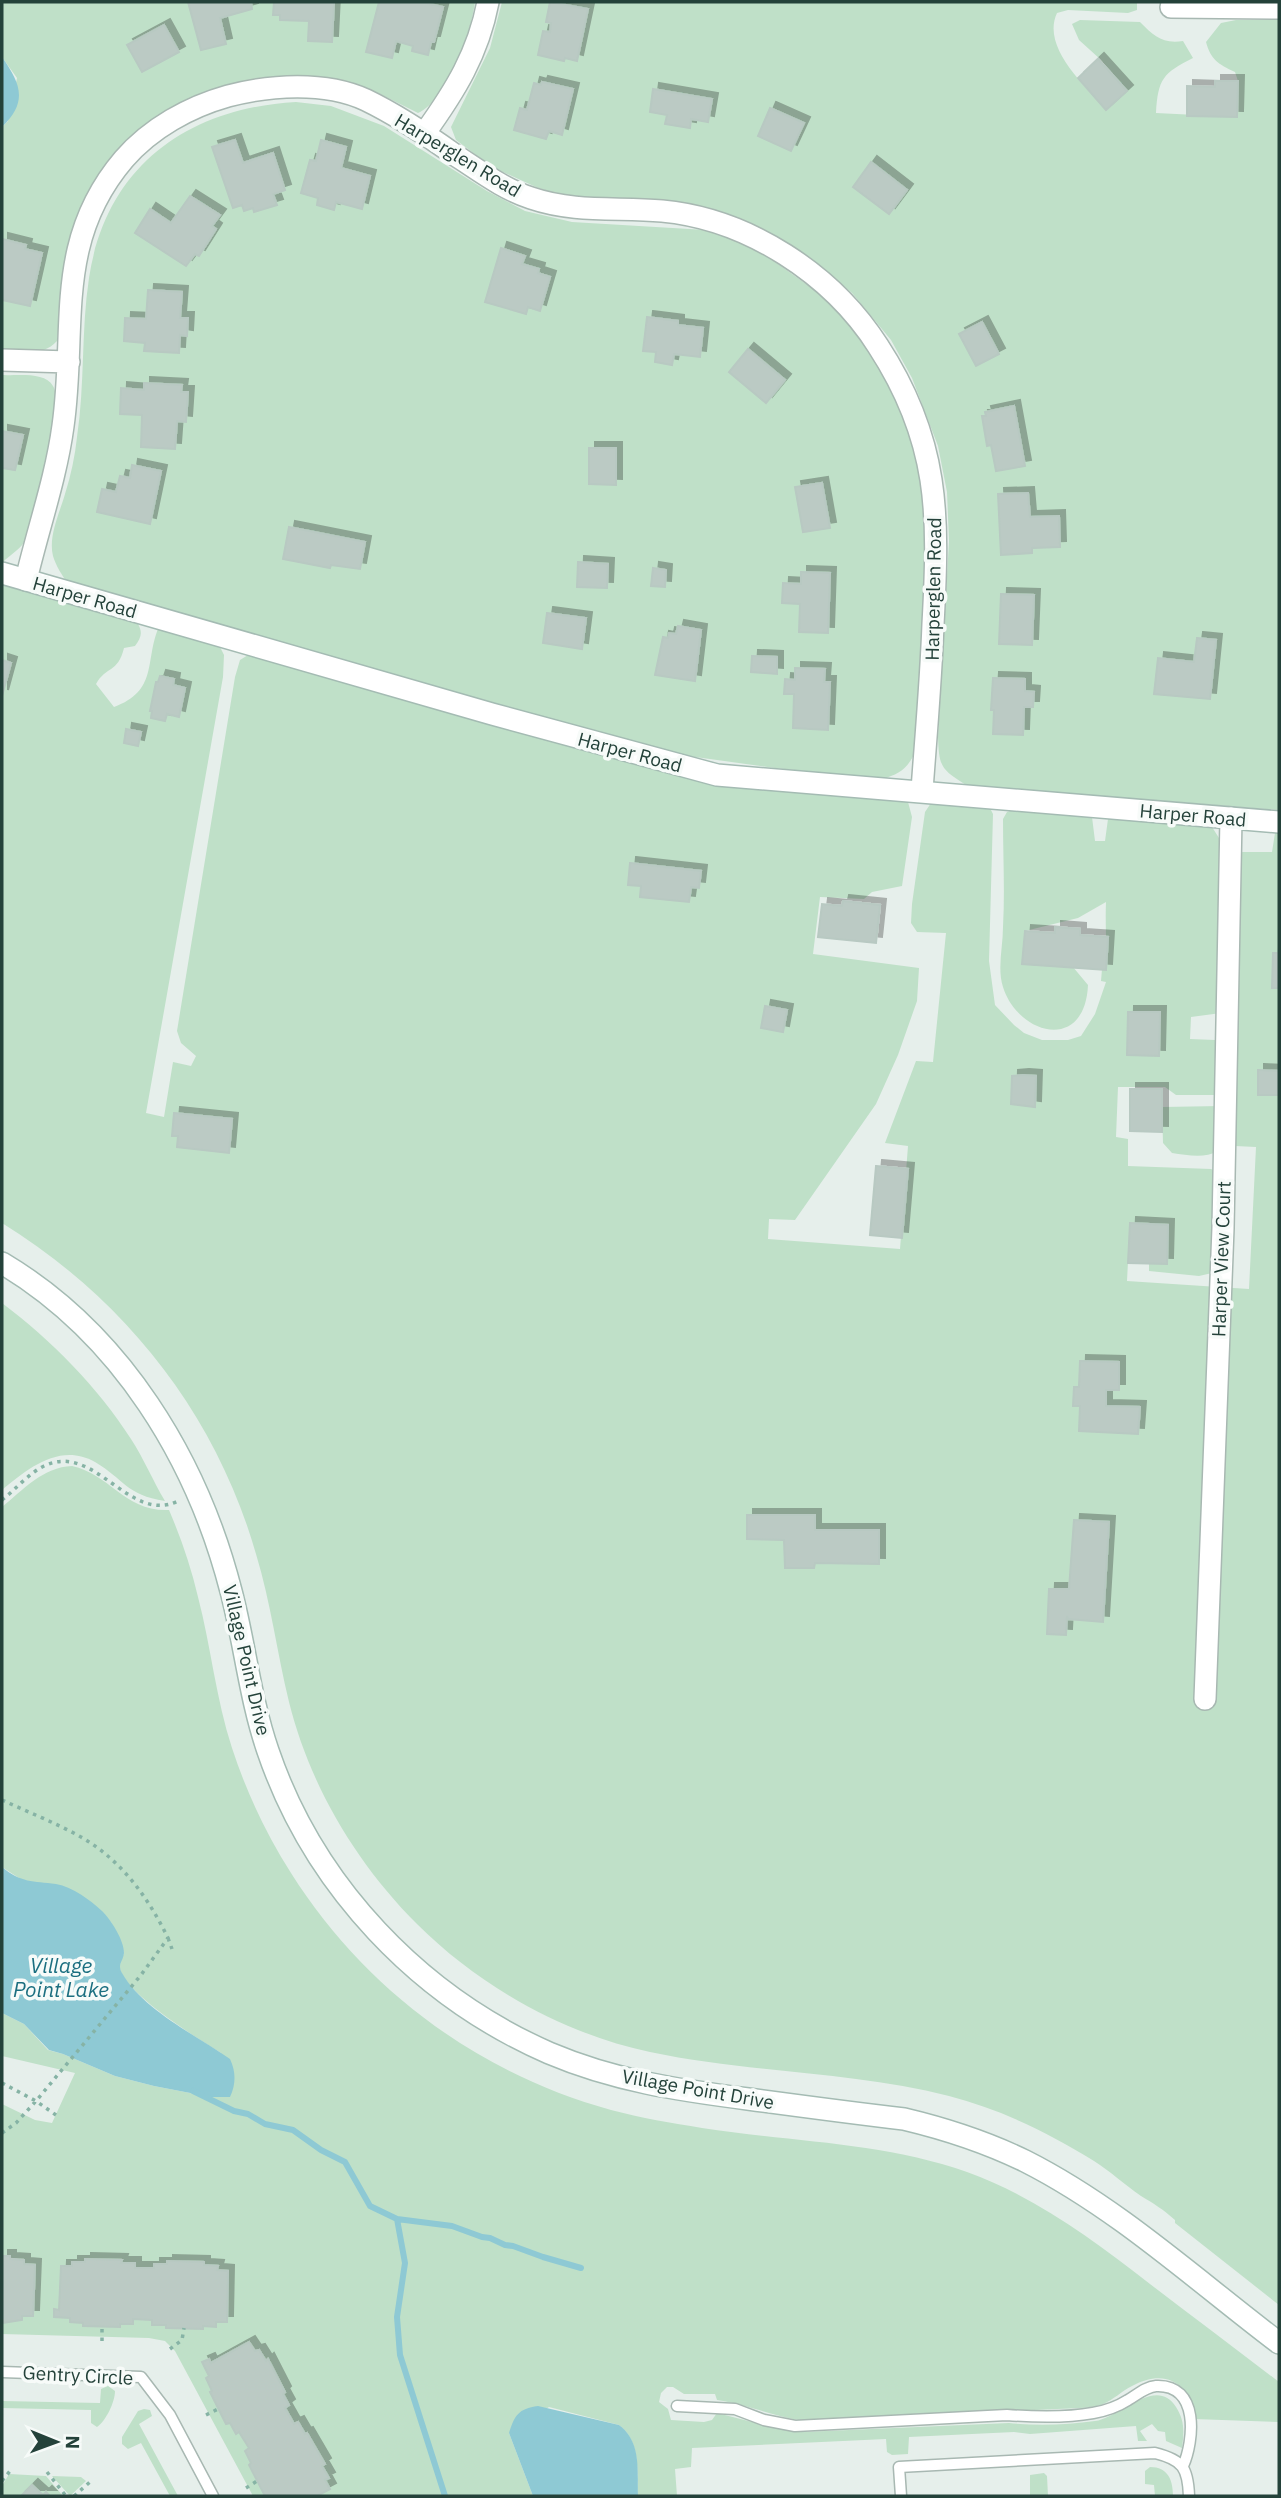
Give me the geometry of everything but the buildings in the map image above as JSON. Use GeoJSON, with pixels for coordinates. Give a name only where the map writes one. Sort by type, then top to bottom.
{"type":"FeatureCollection","features":[{"type":"Feature","properties":{"kind":"street"},"geometry":{"type":"LineString","coordinates":[[425,134],[471,62],[483,30],[488,2]]}},
{"type":"Feature","properties":{"kind":"street"},"geometry":{"type":"LineString","coordinates":[[1171,6],[1279,8]]}},
{"type":"Feature","properties":{"kind":"street","name":"Harperglen Road"},"geometry":{"type":"LineString","coordinates":[[26,580],[58,460],[64,423],[71,282],[76,250],[88,216],[104,184],[126,156],[152,132],[184,113],[216,100],[250,90],[284,86],[322,89],[362,98],[425,134],[495,181],[528,197],[573,208],[662,211],[696,217],[758,239],[792,259],[851,311],[876,342],[897,376],[913,411],[926,452],[934,491],[936,572],[931,683],[922,790]]}},
{"type":"Feature","properties":{"kind":"street"},"geometry":{"type":"LineString","coordinates":[[2,360],[69,362]]}},
{"type":"Feature","properties":{"kind":"street","name":"Harper Road"},"geometry":{"type":"LineString","coordinates":[[2,573],[492,714],[718,775],[1279,822]]}},
{"type":"Feature","properties":{"kind":"street","name":"Harper View Court"},"geometry":{"type":"LineString","coordinates":[[1205,1699],[1223,1227],[1231,818]]}},
{"type":"Feature","properties":{"kind":"street","name":"Village Point Drive"},"geometry":{"type":"LineString","coordinates":[[2,1263],[64,1307],[115,1360],[158,1416],[199,1491],[216,1538],[233,1596],[247,1675],[268,1751],[287,1798],[329,1871],[349,1899],[389,1945],[441,1990],[500,2029],[548,2053],[646,2085],[904,2119],[996,2148],[1026,2162],[1082,2195],[1139,2235],[1279,2343]]}},
{"type":"Feature","properties":{"kind":"lane","name":"Gentry Circle"},"geometry":{"type":"LineString","coordinates":[[2,2372],[141,2377],[170,2415],[213,2496]]}},
{"type":"Feature","properties":{"kind":"lane"},"geometry":{"type":"LineString","coordinates":[[677,2406],[735,2409],[764,2420],[795,2426],[1007,2415],[1092,2414],[1112,2409],[1142,2390],[1155,2386],[1169,2388],[1181,2395],[1188,2407],[1192,2423],[1189,2453],[1183,2466]]}},
{"type":"Feature","properties":{"kind":"lane"},"geometry":{"type":"LineString","coordinates":[[901,2496],[900,2467],[1155,2453],[1171,2457],[1183,2466],[1188,2475],[1189,2496]]}},
{"type":"Feature","properties":{"kind":"path"},"geometry":{"type":"LineString","coordinates":[[2,1500],[42,1466],[57,1461],[73,1461],[87,1466],[121,1490],[159,1506],[171,1505],[199,1491]]}},
{"type":"Feature","properties":{"kind":"path"},"geometry":{"type":"LineString","coordinates":[[2,1800],[79,1836],[114,1861],[146,1898],[172,1949]]}},
{"type":"Feature","properties":{"kind":"path"},"geometry":{"type":"LineString","coordinates":[[2,2133],[16,2123],[36,2101],[141,1975],[168,1938]]}},
{"type":"Feature","properties":{"kind":"path"},"geometry":{"type":"LineString","coordinates":[[2,2083],[56,2115]]}},
{"type":"Feature","properties":{"kind":"path"},"geometry":{"type":"LineString","coordinates":[[102,2326],[102,2340]]}},
{"type":"Feature","properties":{"kind":"path"},"geometry":{"type":"LineString","coordinates":[[170,2349],[183,2340],[184,2328]]}},
{"type":"Feature","properties":{"kind":"path"},"geometry":{"type":"LineString","coordinates":[[206,2415],[218,2409]]}},
{"type":"Feature","properties":{"kind":"path"},"geometry":{"type":"LineString","coordinates":[[2,2481],[10,2470]]}},
{"type":"Feature","properties":{"kind":"path"},"geometry":{"type":"LineString","coordinates":[[47,2472],[66,2496]]}},
{"type":"Feature","properties":{"kind":"path"},"geometry":{"type":"LineString","coordinates":[[246,2488],[257,2481]]}},
{"type":"Feature","properties":{"kind":"path"},"geometry":{"type":"LineString","coordinates":[[74,2496],[90,2482]]}},
{"type":"Feature","properties":{"kind":"green space"},"geometry":{"type":"Polygon","coordinates":[[[2,2],[475,2],[469,31],[448,80],[429,106],[418,113],[378,93],[327,80],[293,76],[258,78],[197,95],[126,144],[60,313],[57,341],[45,350],[31,352],[2,349],[2,127],[8,121],[17,78],[2,57],[2,2]]]}},
{"type":"Feature","properties":{"kind":"green space"},"geometry":{"type":"Polygon","coordinates":[[[502,2],[1137,2],[1137,10],[1128,13],[1068,10],[1057,13],[1055,39],[1077,78],[1107,110],[1127,90],[1079,40],[1072,24],[1080,20],[1140,22],[1159,38],[1183,41],[1193,58],[1164,78],[1158,92],[1156,113],[1237,117],[1238,81],[1235,72],[1216,61],[1206,42],[1221,23],[1236,20],[1279,20],[1279,810],[966,785],[946,771],[939,755],[938,737],[949,541],[947,492],[938,446],[912,378],[891,340],[852,293],[808,257],[743,221],[709,209],[575,200],[536,187],[492,167],[456,140],[451,127],[490,48],[502,2]]]}},
{"type":"Feature","properties":{"kind":"green space"},"geometry":{"type":"Polygon","coordinates":[[[296,102],[331,106],[384,126],[487,191],[525,211],[572,222],[706,230],[732,239],[764,254],[827,299],[877,358],[907,421],[930,509],[917,748],[904,769],[882,779],[688,756],[573,730],[68,584],[54,560],[52,540],[76,444],[89,278],[98,239],[113,204],[133,175],[158,150],[188,131],[220,116],[257,107],[296,102]]]}},
{"type":"Feature","properties":{"kind":"green space"},"geometry":{"type":"Polygon","coordinates":[[[2,375],[44,378],[53,386],[56,398],[49,461],[37,508],[24,542],[3,562],[2,375]]]}},
{"type":"Feature","properties":{"kind":"green space"},"geometry":{"type":"Polygon","coordinates":[[[2,585],[138,624],[141,633],[135,646],[124,648],[119,662],[96,684],[114,707],[138,693],[144,684],[158,629],[220,647],[224,655],[223,677],[146,1113],[164,1117],[173,1062],[191,1066],[196,1056],[181,1043],[177,1031],[235,677],[240,660],[248,655],[673,775],[809,793],[908,802],[912,817],[902,886],[872,892],[864,899],[820,897],[813,954],[919,968],[917,1001],[898,1055],[876,1104],[795,1220],[769,1219],[768,1239],[900,1249],[908,1146],[885,1143],[916,1061],[933,1062],[946,933],[917,932],[911,923],[925,812],[931,803],[990,808],[993,814],[989,961],[995,1005],[1024,1033],[1042,1040],[1068,1040],[1081,1036],[1095,1014],[1106,982],[1101,981],[1102,969],[1106,969],[1106,902],[1078,918],[1025,931],[1022,964],[1073,967],[1088,985],[1084,1007],[1076,1021],[1064,1028],[1050,1030],[1022,1016],[1011,1003],[1001,980],[1003,819],[1007,812],[1013,810],[1092,817],[1095,841],[1105,841],[1108,819],[1212,827],[1219,838],[1220,852],[1272,852],[1275,833],[1279,834],[1279,2305],[1175,2223],[1167,2213],[1100,2165],[1024,2123],[968,2101],[912,2088],[687,2059],[618,2044],[586,2033],[524,2004],[467,1968],[417,1924],[374,1875],[338,1822],[309,1764],[289,1702],[256,1554],[239,1503],[217,1454],[160,1364],[126,1324],[88,1287],[47,1253],[2,1223],[2,696],[11,663],[2,660],[2,585]],[[160,676],[156,682],[150,710],[151,718],[165,721],[167,714],[179,717],[185,688],[173,685],[174,679],[160,676]],[[1236,1011],[1191,1017],[1190,1039],[1215,1040],[1215,1095],[1176,1095],[1165,1087],[1118,1087],[1116,1137],[1128,1139],[1128,1166],[1211,1169],[1217,1172],[1212,1273],[1199,1276],[1149,1271],[1149,1264],[1167,1264],[1168,1225],[1130,1223],[1127,1281],[1249,1289],[1256,1147],[1235,1146],[1236,1011]],[[1036,1076],[1012,1077],[1011,1103],[1035,1107],[1036,1076]]]}},
{"type":"Feature","properties":{"kind":"green space"},"geometry":{"type":"Polygon","coordinates":[[[1221,1106],[1218,1151],[1201,1156],[1172,1153],[1163,1143],[1162,1107],[1221,1106]]]}},
{"type":"Feature","properties":{"kind":"green space"},"geometry":{"type":"Polygon","coordinates":[[[2,1303],[56,1349],[104,1401],[136,1447],[165,1501],[133,1491],[95,1462],[69,1455],[33,1467],[2,1490],[2,1303]]]}},
{"type":"Feature","properties":{"kind":"green space"},"geometry":{"type":"Polygon","coordinates":[[[72,1466],[85,1470],[141,1505],[169,1510],[185,1553],[203,1616],[232,1748],[265,1828],[320,1915],[353,1954],[429,2022],[471,2050],[516,2074],[562,2094],[611,2110],[735,2133],[902,2154],[935,2162],[992,2182],[1040,2207],[1085,2236],[1279,2382],[1279,2422],[1194,2419],[1192,2406],[1181,2388],[1174,2382],[1155,2378],[1128,2388],[1098,2406],[799,2420],[717,2400],[715,2394],[684,2394],[673,2387],[667,2387],[661,2393],[659,2402],[668,2409],[671,2420],[704,2422],[712,2420],[717,2413],[803,2432],[1095,2421],[1137,2401],[1158,2395],[1168,2398],[1179,2412],[1183,2442],[1182,2448],[1166,2441],[1165,2432],[1158,2431],[1152,2424],[1140,2431],[1147,2441],[1138,2441],[1136,2426],[1030,2434],[1014,2432],[909,2437],[908,2454],[892,2455],[887,2452],[886,2439],[692,2448],[691,2467],[675,2469],[677,2496],[638,2496],[634,2448],[631,2439],[619,2425],[549,2407],[509,2433],[533,2496],[317,2496],[329,2489],[325,2480],[329,2477],[322,2466],[325,2464],[308,2433],[305,2434],[299,2422],[294,2424],[285,2408],[289,2405],[283,2394],[285,2392],[268,2360],[266,2361],[259,2350],[255,2351],[249,2342],[211,2363],[209,2359],[202,2362],[209,2376],[206,2378],[212,2391],[210,2392],[226,2424],[230,2423],[236,2433],[239,2432],[249,2448],[245,2451],[251,2463],[249,2465],[265,2496],[253,2496],[175,2351],[165,2341],[149,2338],[2,2334],[2,2323],[22,2320],[22,2316],[33,2316],[35,2265],[2,2256],[2,2104],[35,2120],[52,2123],[75,2073],[2,2056],[2,2013],[24,2024],[48,2050],[115,2076],[211,2097],[230,2097],[221,2053],[164,2015],[125,1979],[120,1969],[124,1953],[111,1922],[38,1883],[22,1880],[2,1867],[2,1507],[34,1480],[62,1467],[72,1466]],[[85,2259],[85,2262],[72,2262],[72,2266],[61,2266],[59,2310],[55,2310],[70,2318],[70,2322],[120,2327],[120,2324],[133,2324],[133,2319],[152,2320],[152,2325],[166,2325],[166,2328],[202,2329],[203,2326],[215,2327],[216,2322],[227,2322],[228,2271],[217,2270],[217,2266],[204,2265],[204,2262],[154,2264],[154,2268],[135,2268],[135,2263],[121,2263],[121,2260],[85,2259]]]}},
{"type":"Feature","properties":{"kind":"green space"},"geometry":{"type":"Polygon","coordinates":[[[108,2386],[115,2391],[113,2400],[107,2416],[97,2427],[91,2423],[91,2410],[2,2408],[2,2401],[100,2403],[101,2389],[108,2386]]]}},
{"type":"Feature","properties":{"kind":"green space"},"geometry":{"type":"Polygon","coordinates":[[[150,2410],[152,2416],[139,2424],[178,2496],[170,2496],[141,2443],[128,2449],[122,2444],[122,2437],[138,2411],[150,2410]]]}},
{"type":"Feature","properties":{"kind":"green space"},"geometry":{"type":"Polygon","coordinates":[[[1150,2467],[1165,2472],[1172,2485],[1173,2496],[1155,2496],[1154,2485],[1145,2484],[1145,2471],[1150,2467]]]}},
{"type":"Feature","properties":{"kind":"green space"},"geometry":{"type":"Polygon","coordinates":[[[1044,2473],[1047,2476],[1048,2496],[1030,2496],[1030,2475],[1044,2473]]]}},
{"type":"Feature","properties":{"kind":"green space"},"geometry":{"type":"Polygon","coordinates":[[[9,2474],[46,2476],[63,2496],[50,2496],[46,2493],[43,2495],[32,2486],[21,2496],[2,2496],[2,2486],[9,2474]]]}},
{"type":"Feature","properties":{"kind":"green space"},"geometry":{"type":"Polygon","coordinates":[[[52,2476],[81,2477],[86,2481],[70,2496],[52,2476]]]}},
{"type":"Feature","properties":{"kind":"water"},"geometry":{"type":"Polygon","coordinates":[[[2,57],[14,76],[19,93],[16,109],[2,127],[2,57]]]}},
{"type":"Feature","properties":{"kind":"water","name":"Village Point Lake"},"geometry":{"type":"Polygon","coordinates":[[[2,1867],[21,1879],[69,1888],[102,1911],[122,1942],[124,1953],[121,1970],[131,1986],[156,2010],[230,2059],[234,2078],[230,2097],[211,2097],[115,2076],[49,2050],[24,2024],[2,2013],[2,1867]]]}},
{"type":"Feature","properties":{"kind":"water"},"geometry":{"type":"Polygon","coordinates":[[[538,2406],[619,2425],[632,2440],[635,2448],[638,2496],[533,2496],[509,2433],[518,2414],[538,2406]]]}},
{"type":"Feature","properties":{"kind":"waterway"},"geometry":{"type":"LineString","coordinates":[[193,2091],[265,2124],[293,2130],[321,2150],[345,2162],[370,2206],[397,2219],[452,2226],[581,2268]]}},
{"type":"Feature","properties":{"kind":"waterway"},"geometry":{"type":"LineString","coordinates":[[397,2219],[405,2263],[397,2317],[400,2355],[445,2496]]}}]}
